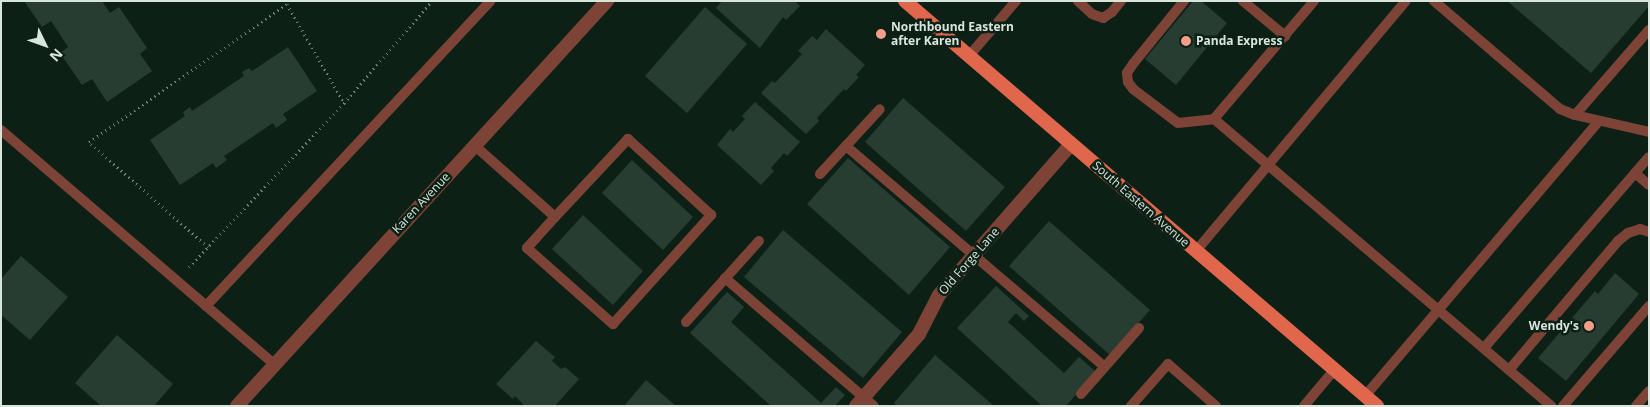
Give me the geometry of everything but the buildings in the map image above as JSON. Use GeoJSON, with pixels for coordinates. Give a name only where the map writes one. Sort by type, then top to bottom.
{"type":"FeatureCollection","features":[{"type":"Feature","properties":{"kind":"main road","name":"South Eastern Avenue"},"geometry":{"type":"LineString","coordinates":[[905,1],[1377,406]]}},
{"type":"Feature","properties":{"kind":"street","name":"Karen Avenue"},"geometry":{"type":"LineString","coordinates":[[237,406],[607,1]]}},
{"type":"Feature","properties":{"kind":"street","name":"Old Forge Lane"},"geometry":{"type":"LineString","coordinates":[[865,403],[919,334],[939,294],[1071,144]]}},
{"type":"Feature","properties":{"kind":"lane"},"geometry":{"type":"LineString","coordinates":[[206,306],[490,1]]}},
{"type":"Feature","properties":{"kind":"lane"},"geometry":{"type":"LineString","coordinates":[[969,56],[1016,1]]}},
{"type":"Feature","properties":{"kind":"lane"},"geometry":{"type":"LineString","coordinates":[[1078,1],[1092,14],[1103,18],[1112,12],[1122,1]]}},
{"type":"Feature","properties":{"kind":"lane"},"geometry":{"type":"LineString","coordinates":[[1184,1],[1127,73],[1128,82],[1133,89],[1178,123],[1214,119],[1314,1]]}},
{"type":"Feature","properties":{"kind":"lane"},"geometry":{"type":"LineString","coordinates":[[1243,1],[1285,36]]}},
{"type":"Feature","properties":{"kind":"lane"},"geometry":{"type":"LineString","coordinates":[[1196,250],[1406,1]]}},
{"type":"Feature","properties":{"kind":"lane"},"geometry":{"type":"LineString","coordinates":[[1434,1],[1560,109],[1575,115],[1649,132]]}},
{"type":"Feature","properties":{"kind":"lane"},"geometry":{"type":"LineString","coordinates":[[1575,115],[1649,30]]}},
{"type":"Feature","properties":{"kind":"lane"},"geometry":{"type":"LineString","coordinates":[[820,174],[880,109]]}},
{"type":"Feature","properties":{"kind":"lane"},"geometry":{"type":"LineString","coordinates":[[1214,119],[1551,406]]}},
{"type":"Feature","properties":{"kind":"lane"},"geometry":{"type":"LineString","coordinates":[[1365,396],[1599,120]]}},
{"type":"Feature","properties":{"kind":"lane"},"geometry":{"type":"LineString","coordinates":[[1,130],[274,364]]}},
{"type":"Feature","properties":{"kind":"lane"},"geometry":{"type":"LineString","coordinates":[[628,139],[711,214],[613,324],[527,248],[556,217],[628,139]]}},
{"type":"Feature","properties":{"kind":"lane"},"geometry":{"type":"LineString","coordinates":[[474,145],[556,217]]}},
{"type":"Feature","properties":{"kind":"lane"},"geometry":{"type":"LineString","coordinates":[[846,146],[1105,367]]}},
{"type":"Feature","properties":{"kind":"lane"},"geometry":{"type":"LineString","coordinates":[[1484,348],[1649,157]]}},
{"type":"Feature","properties":{"kind":"lane"},"geometry":{"type":"LineString","coordinates":[[1635,173],[1649,185]]}},
{"type":"Feature","properties":{"kind":"lane"},"geometry":{"type":"LineString","coordinates":[[1509,370],[1618,241],[1628,233],[1640,229],[1649,232]]}},
{"type":"Feature","properties":{"kind":"lane"},"geometry":{"type":"LineString","coordinates":[[686,322],[758,241]]}},
{"type":"Feature","properties":{"kind":"lane"},"geometry":{"type":"LineString","coordinates":[[725,278],[865,403]]}},
{"type":"Feature","properties":{"kind":"lane"},"geometry":{"type":"LineString","coordinates":[[1563,406],[1649,306]]}},
{"type":"Feature","properties":{"kind":"lane"},"geometry":{"type":"LineString","coordinates":[[1081,394],[1138,328]]}},
{"type":"Feature","properties":{"kind":"lane"},"geometry":{"type":"LineString","coordinates":[[1132,406],[1168,364],[1216,406]]}},
{"type":"Feature","properties":{"kind":"lane"},"geometry":{"type":"LineString","coordinates":[[1304,406],[1335,370]]}},
{"type":"Feature","properties":{"kind":"lane"},"geometry":{"type":"LineString","coordinates":[[1636,406],[1649,390]]}},
{"type":"Feature","properties":{"kind":"path"},"geometry":{"type":"LineString","coordinates":[[176,280],[344,103],[432,1]]}},
{"type":"Feature","properties":{"kind":"path"},"geometry":{"type":"LineString","coordinates":[[208,247],[89,142],[287,3],[344,103]]}},
{"type":"Feature","properties":{"kind":"place","name":"Northbound Eastern after Karen"},"geometry":{"type":"Point","coordinates":[881,34]}},
{"type":"Feature","properties":{"kind":"place","name":"Panda Express"},"geometry":{"type":"Point","coordinates":[1186,41]}},
{"type":"Feature","properties":{"kind":"place","name":"Wendy's"},"geometry":{"type":"Point","coordinates":[1589,326]}}]}
